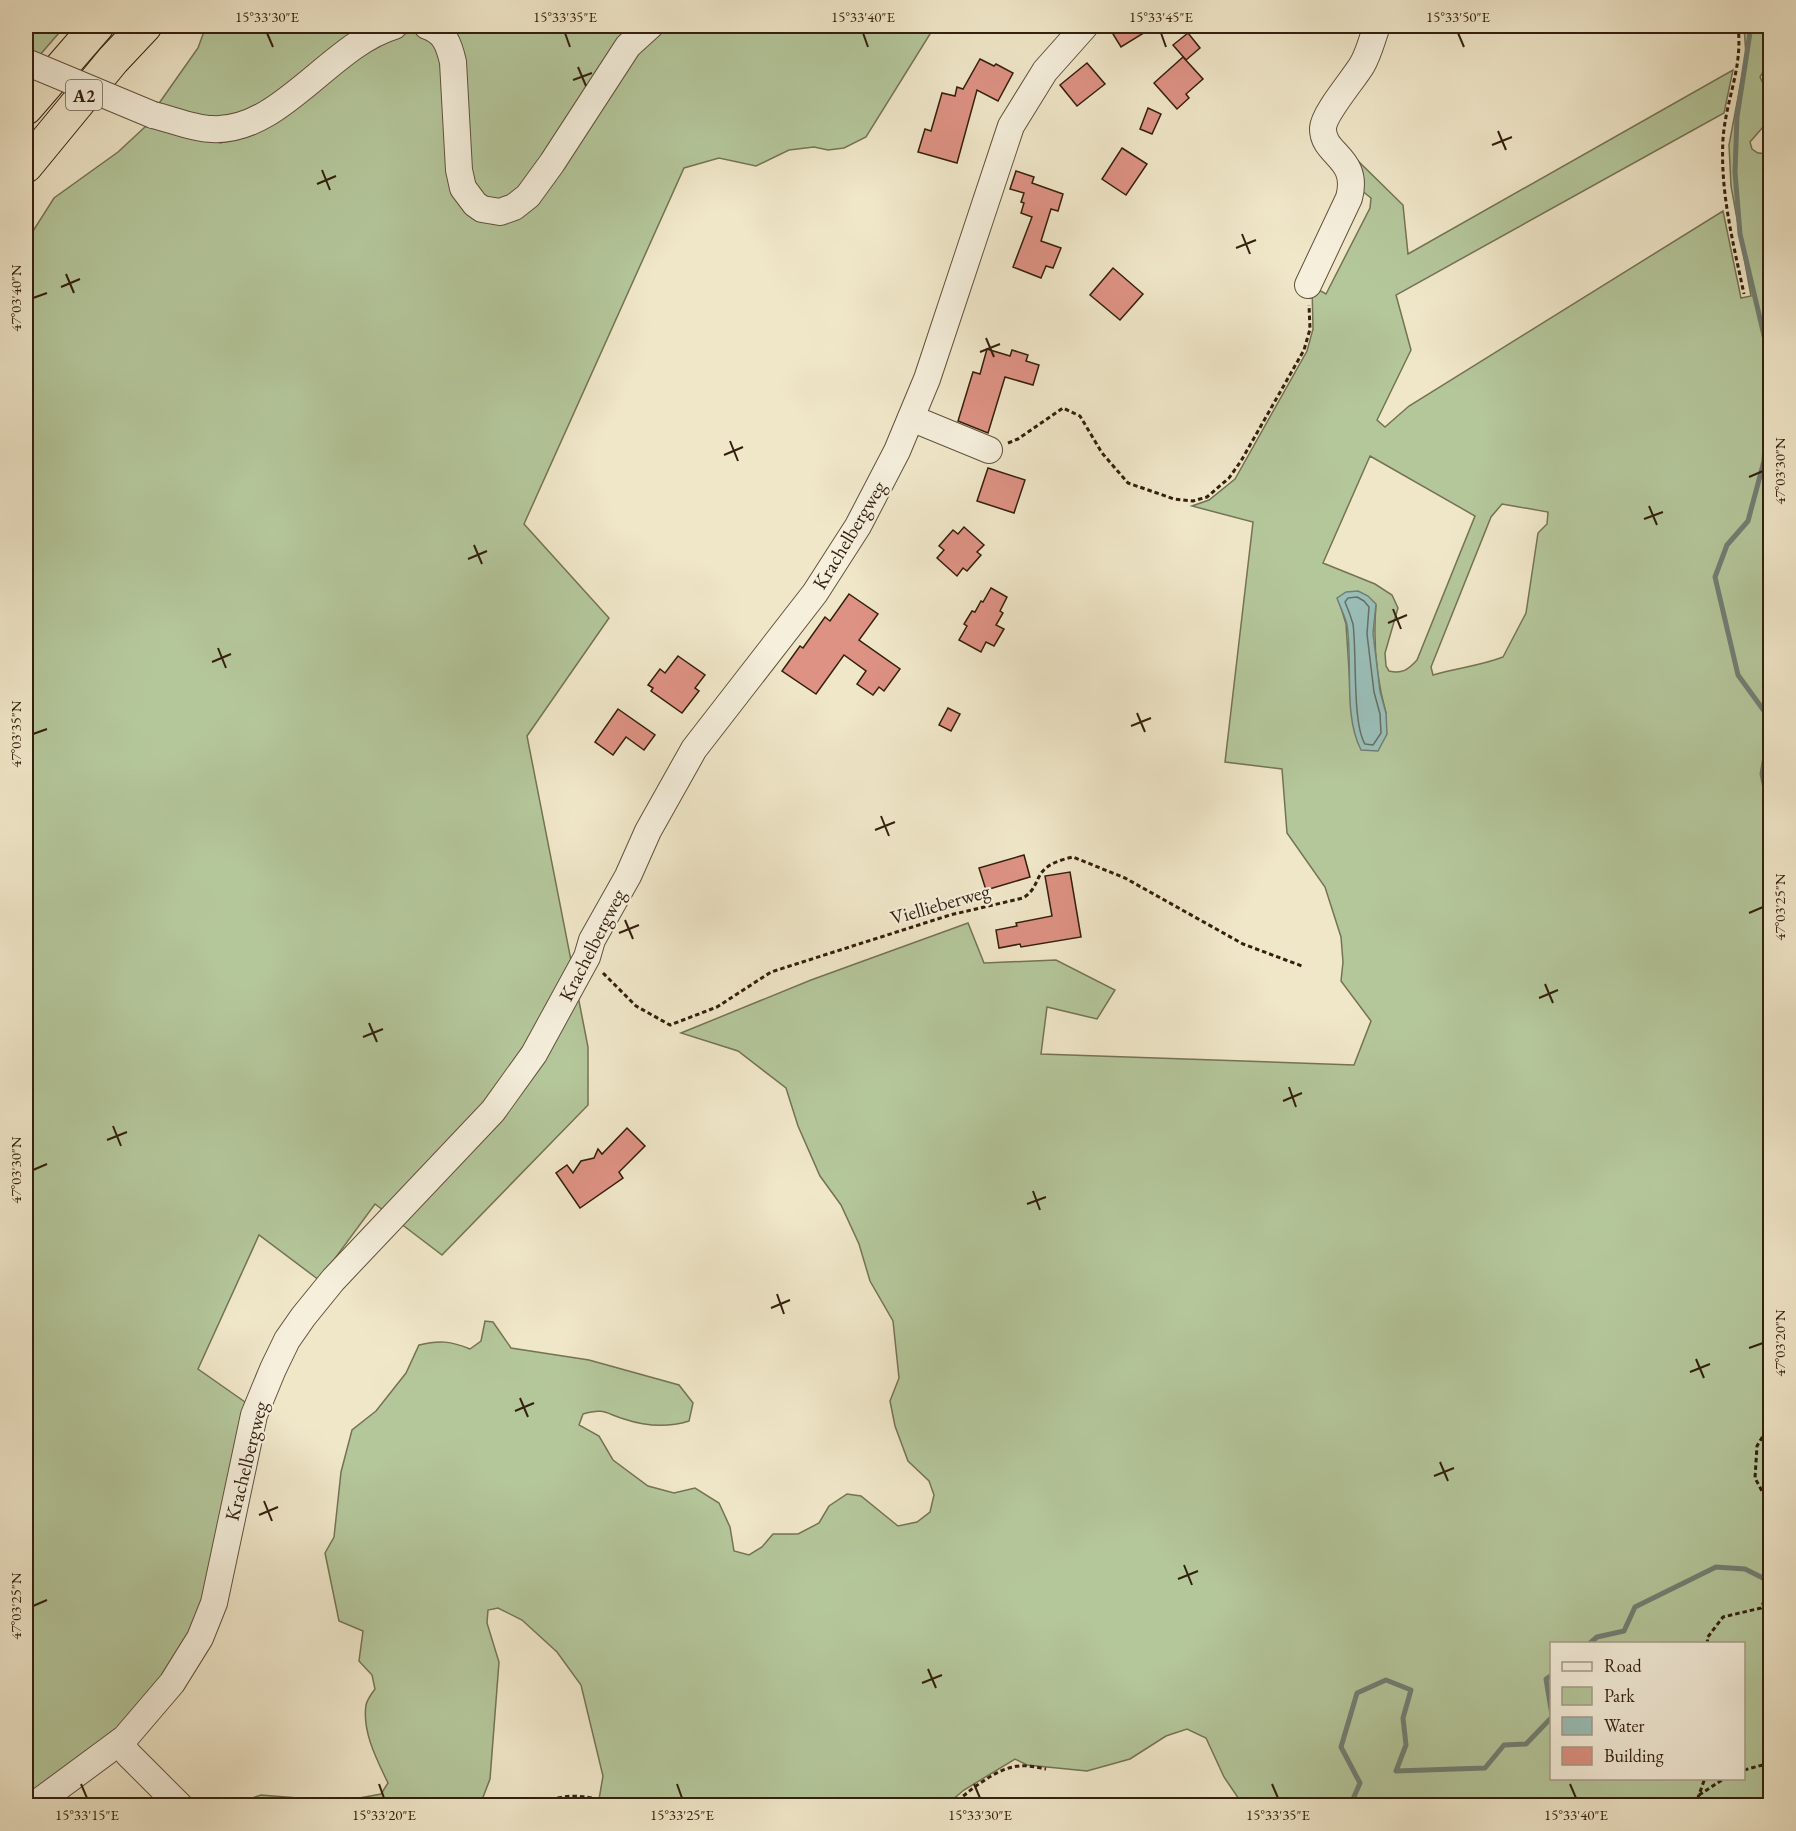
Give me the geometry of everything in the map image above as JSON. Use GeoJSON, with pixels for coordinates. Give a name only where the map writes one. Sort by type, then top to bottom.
{"type":"FeatureCollection","features":[{"type":"Feature","properties":{"kind":"highway","name":"A2"},"geometry":{"type":"LineString","coordinates":[[26,108],[96,26]]}},
{"type":"Feature","properties":{"kind":"highway","name":"A2"},"geometry":{"type":"LineString","coordinates":[[26,166],[113,60],[145,26]]}},
{"type":"Feature","properties":{"kind":"street"},"geometry":{"type":"LineString","coordinates":[[26,62],[153,115],[211,129],[237,127],[262,116],[298,91],[360,41],[379,30],[394,26]]}},
{"type":"Feature","properties":{"kind":"street"},"geometry":{"type":"LineString","coordinates":[[427,26],[444,36],[453,62],[459,170],[463,188],[475,204],[500,212],[514,207],[528,196],[628,46],[650,26]]}},
{"type":"Feature","properties":{"kind":"street","name":"Krachelbergweg"},"geometry":{"type":"LineString","coordinates":[[33,1806],[120,1742],[172,1683],[200,1638],[214,1603],[254,1415],[287,1340],[333,1280],[493,1111],[534,1054],[587,957],[592,940],[628,876],[648,831],[694,749],[825,577],[858,526],[897,451],[935,357],[1011,126],[1045,71],[1082,26]]}},
{"type":"Feature","properties":{"kind":"street"},"geometry":{"type":"LineString","coordinates":[[1308,285],[1349,198],[1352,186],[1349,170],[1325,137],[1324,124],[1328,114],[1363,63],[1377,26]]}},
{"type":"Feature","properties":{"kind":"street"},"geometry":{"type":"LineString","coordinates":[[911,418],[989,450]]}},
{"type":"Feature","properties":{"kind":"street"},"geometry":{"type":"LineString","coordinates":[[120,1742],[128,1754],[180,1806]]}},
{"type":"Feature","properties":{"kind":"path"},"geometry":{"type":"LineString","coordinates":[[1738,26],[1740,52],[1735,86],[1725,123],[1722,156],[1724,197],[1744,294]]}},
{"type":"Feature","properties":{"kind":"path"},"geometry":{"type":"LineString","coordinates":[[989,450],[1018,439],[1063,408],[1080,416],[1102,453],[1128,483],[1174,499],[1193,501],[1207,497],[1228,478],[1241,461],[1304,350],[1310,329],[1308,285]]}},
{"type":"Feature","properties":{"kind":"path","name":"Viellieberweg"},"geometry":{"type":"LineString","coordinates":[[587,957],[636,1006],[670,1025],[717,1006],[771,972],[950,915],[1023,898],[1030,894],[1047,867],[1073,857],[1125,878],[1243,944],[1302,966]]}},
{"type":"Feature","properties":{"kind":"path"},"geometry":{"type":"LineString","coordinates":[[1770,1424],[1757,1446],[1755,1478],[1770,1506]]}},
{"type":"Feature","properties":{"kind":"path"},"geometry":{"type":"LineString","coordinates":[[1708,1642],[1707,1638],[1723,1617],[1761,1608],[1765,1599],[1770,1598]]}},
{"type":"Feature","properties":{"kind":"path"},"geometry":{"type":"LineString","coordinates":[[1745,1769],[1770,1763]]}},
{"type":"Feature","properties":{"kind":"path"},"geometry":{"type":"LineString","coordinates":[[952,1806],[966,1793],[996,1773],[1011,1767],[1046,1769]]}},
{"type":"Feature","properties":{"kind":"path"},"geometry":{"type":"LineString","coordinates":[[1695,1806],[1705,1780]]}},
{"type":"Feature","properties":{"kind":"path"},"geometry":{"type":"LineString","coordinates":[[1698,1795],[1723,1780]]}},
{"type":"Feature","properties":{"kind":"path"},"geometry":{"type":"LineString","coordinates":[[546,1806],[550,1800],[575,1796],[600,1799],[614,1806]]}},
{"type":"Feature","properties":{"kind":"green space"},"geometry":{"type":"Polygon","coordinates":[[[26,26],[65,26],[26,71],[26,26]]]}},
{"type":"Feature","properties":{"kind":"green space"},"geometry":{"type":"Polygon","coordinates":[[[206,26],[372,26],[235,121],[155,109],[198,48],[206,26]]]}},
{"type":"Feature","properties":{"kind":"green space"},"geometry":{"type":"Polygon","coordinates":[[[441,26],[935,26],[866,137],[844,148],[828,150],[814,147],[789,150],[756,166],[719,158],[684,168],[524,524],[609,618],[527,736],[588,1047],[588,1105],[442,1255],[375,1204],[319,1280],[259,1235],[198,1369],[245,1402],[206,1604],[166,1680],[97,1752],[26,1799],[26,242],[54,198],[118,152],[146,126],[221,143],[266,124],[384,36],[419,32],[441,26]]]}},
{"type":"Feature","properties":{"kind":"green space"},"geometry":{"type":"Polygon","coordinates":[[[1744,26],[1770,26],[1770,60],[1760,77],[1770,90],[1770,119],[1750,142],[1752,149],[1758,153],[1770,154],[1770,1805],[1243,1805],[1224,1777],[1206,1738],[1187,1729],[1166,1736],[1130,1759],[1087,1771],[1027,1765],[1015,1759],[964,1790],[946,1805],[598,1805],[603,1776],[581,1685],[557,1652],[522,1620],[498,1608],[488,1610],[487,1623],[499,1662],[490,1779],[480,1805],[237,1806],[240,1802],[261,1795],[324,1802],[354,1799],[381,1794],[388,1783],[371,1746],[366,1725],[366,1705],[375,1689],[372,1675],[359,1661],[363,1631],[339,1621],[325,1553],[334,1537],[341,1472],[352,1430],[376,1411],[406,1373],[419,1345],[445,1342],[470,1349],[481,1341],[485,1321],[493,1322],[511,1348],[589,1360],[679,1385],[693,1403],[689,1421],[673,1425],[648,1425],[596,1411],[583,1414],[579,1425],[599,1436],[613,1460],[648,1486],[674,1493],[695,1488],[719,1503],[730,1527],[734,1551],[749,1555],[762,1547],[773,1534],[798,1534],[819,1523],[829,1506],[847,1494],[861,1496],[898,1526],[917,1522],[930,1512],[934,1495],[929,1481],[908,1461],[895,1426],[890,1401],[899,1378],[893,1321],[870,1281],[859,1244],[841,1205],[820,1176],[798,1126],[786,1088],[738,1051],[681,1033],[811,980],[968,923],[984,963],[1056,960],[1115,990],[1097,1019],[1047,1007],[1041,1054],[1354,1065],[1371,1021],[1341,981],[1343,962],[1341,937],[1325,887],[1287,833],[1282,769],[1225,762],[1253,522],[1192,506],[1209,500],[1235,479],[1307,351],[1313,329],[1312,286],[1326,294],[1370,208],[1371,198],[1356,186],[1350,165],[1358,161],[1403,205],[1408,254],[1733,70],[1724,113],[1396,295],[1411,350],[1377,420],[1385,427],[1409,406],[1723,211],[1741,298],[1751,296],[1731,186],[1729,145],[1746,55],[1744,26]],[[1370,456],[1323,563],[1375,584],[1392,595],[1398,608],[1385,653],[1386,666],[1389,671],[1394,672],[1408,669],[1417,660],[1475,516],[1370,456]],[[1502,504],[1491,517],[1431,667],[1433,675],[1503,657],[1526,613],[1538,533],[1547,524],[1548,512],[1502,504]],[[1338,598],[1346,624],[1352,716],[1386,713],[1376,659],[1376,605],[1338,598]]]}},
{"type":"Feature","properties":{"kind":"water"},"geometry":{"type":"Polygon","coordinates":[[[1358,591],[1368,596],[1376,604],[1373,633],[1380,691],[1386,713],[1387,734],[1378,751],[1361,750],[1355,736],[1350,705],[1349,640],[1345,618],[1337,598],[1346,592],[1358,591]]]}},
{"type":"Feature","properties":{"kind":"building"},"geometry":{"type":"Polygon","coordinates":[[[1127,26],[1155,26],[1121,47],[1113,34],[1127,26]]]}},
{"type":"Feature","properties":{"kind":"building"},"geometry":{"type":"Polygon","coordinates":[[[1188,33],[1200,48],[1186,60],[1173,45],[1188,33]]]}},
{"type":"Feature","properties":{"kind":"building"},"geometry":{"type":"Polygon","coordinates":[[[1183,57],[1203,79],[1186,94],[1189,98],[1177,109],[1154,83],[1183,57]]]}},
{"type":"Feature","properties":{"kind":"building"},"geometry":{"type":"Polygon","coordinates":[[[980,59],[1013,73],[998,101],[977,90],[957,163],[918,152],[925,129],[931,131],[942,93],[955,96],[957,87],[963,89],[980,59]]]}},
{"type":"Feature","properties":{"kind":"building"},"geometry":{"type":"Polygon","coordinates":[[[1087,63],[1105,84],[1077,106],[1060,85],[1087,63]]]}},
{"type":"Feature","properties":{"kind":"building"},"geometry":{"type":"Polygon","coordinates":[[[1148,108],[1161,114],[1152,134],[1140,129],[1148,108]]]}},
{"type":"Feature","properties":{"kind":"building"},"geometry":{"type":"Polygon","coordinates":[[[1122,148],[1147,164],[1126,195],[1102,179],[1122,148]]]}},
{"type":"Feature","properties":{"kind":"building"},"geometry":{"type":"Polygon","coordinates":[[[1016,171],[1034,177],[1032,183],[1063,194],[1058,211],[1051,209],[1041,241],[1061,248],[1053,268],[1046,266],[1041,278],[1013,267],[1032,217],[1021,213],[1024,193],[1010,189],[1016,171]]]}},
{"type":"Feature","properties":{"kind":"building"},"geometry":{"type":"Polygon","coordinates":[[[1113,268],[1143,294],[1120,320],[1090,295],[1113,268]]]}},
{"type":"Feature","properties":{"kind":"building"},"geometry":{"type":"Polygon","coordinates":[[[987,349],[1010,356],[1012,350],[1028,355],[1026,361],[1039,365],[1033,385],[1005,377],[988,433],[958,421],[973,372],[980,374],[987,349]]]}},
{"type":"Feature","properties":{"kind":"building"},"geometry":{"type":"Polygon","coordinates":[[[988,468],[1025,480],[1014,513],[977,501],[988,468]]]}},
{"type":"Feature","properties":{"kind":"building"},"geometry":{"type":"Polygon","coordinates":[[[964,527],[984,545],[977,552],[981,555],[967,571],[963,568],[957,576],[937,558],[944,550],[939,546],[953,530],[958,534],[964,527]]]}},
{"type":"Feature","properties":{"kind":"building"},"geometry":{"type":"Polygon","coordinates":[[[991,588],[1007,597],[1000,611],[1003,613],[996,625],[1004,629],[994,646],[986,642],[981,652],[959,640],[967,626],[964,624],[972,611],[975,612],[991,588]]]}},
{"type":"Feature","properties":{"kind":"building"},"geometry":{"type":"Polygon","coordinates":[[[849,594],[878,614],[859,640],[900,669],[884,691],[879,687],[873,695],[857,684],[866,671],[844,655],[816,694],[782,671],[800,646],[803,648],[825,617],[830,621],[849,594]]]}},
{"type":"Feature","properties":{"kind":"building"},"geometry":{"type":"Polygon","coordinates":[[[678,656],[705,675],[695,688],[699,691],[682,713],[651,691],[653,688],[648,685],[660,669],[665,673],[678,656]]]}},
{"type":"Feature","properties":{"kind":"building"},"geometry":{"type":"Polygon","coordinates":[[[948,708],[960,714],[951,731],[939,725],[948,708]]]}},
{"type":"Feature","properties":{"kind":"building"},"geometry":{"type":"Polygon","coordinates":[[[618,709],[655,735],[644,750],[626,737],[613,755],[595,742],[618,709]]]}},
{"type":"Feature","properties":{"kind":"building"},"geometry":{"type":"Polygon","coordinates":[[[1024,855],[1030,877],[986,890],[979,868],[1024,855]]]}},
{"type":"Feature","properties":{"kind":"building"},"geometry":{"type":"Polygon","coordinates":[[[1070,872],[1081,937],[1021,947],[1020,944],[999,948],[996,930],[1017,926],[1016,923],[1052,916],[1045,876],[1070,872]]]}},
{"type":"Feature","properties":{"kind":"building"},"geometry":{"type":"Polygon","coordinates":[[[627,1128],[645,1146],[619,1172],[623,1178],[580,1208],[556,1173],[567,1165],[573,1173],[581,1161],[594,1158],[598,1149],[602,1154],[627,1128]]]}},
{"type":"Feature","properties":{"kind":"waterway"},"geometry":{"type":"LineString","coordinates":[[1751,26],[1737,117],[1735,172],[1740,234],[1770,361]]}},
{"type":"Feature","properties":{"kind":"waterway"},"geometry":{"type":"LineString","coordinates":[[1770,365],[1764,461],[1748,521],[1727,545],[1715,577],[1738,675],[1770,719]]}},
{"type":"Feature","properties":{"kind":"waterway"},"geometry":{"type":"LineString","coordinates":[[1770,726],[1762,774],[1770,813]]}},
{"type":"Feature","properties":{"kind":"waterway"},"geometry":{"type":"LineString","coordinates":[[1591,1642],[1597,1637],[1624,1631],[1635,1607],[1716,1567],[1745,1569],[1763,1578],[1770,1574]]}},
{"type":"Feature","properties":{"kind":"waterway"},"geometry":{"type":"LineString","coordinates":[[1763,1578],[1770,1587]]}},
{"type":"Feature","properties":{"kind":"waterway"},"geometry":{"type":"LineString","coordinates":[[1550,1676],[1546,1679],[1550,1703]]}},
{"type":"Feature","properties":{"kind":"waterway"},"geometry":{"type":"LineString","coordinates":[[1350,1806],[1360,1783],[1341,1747],[1357,1693],[1386,1680],[1411,1690],[1403,1718],[1406,1745],[1396,1771],[1485,1768],[1504,1745],[1526,1744],[1550,1719]]}}]}
